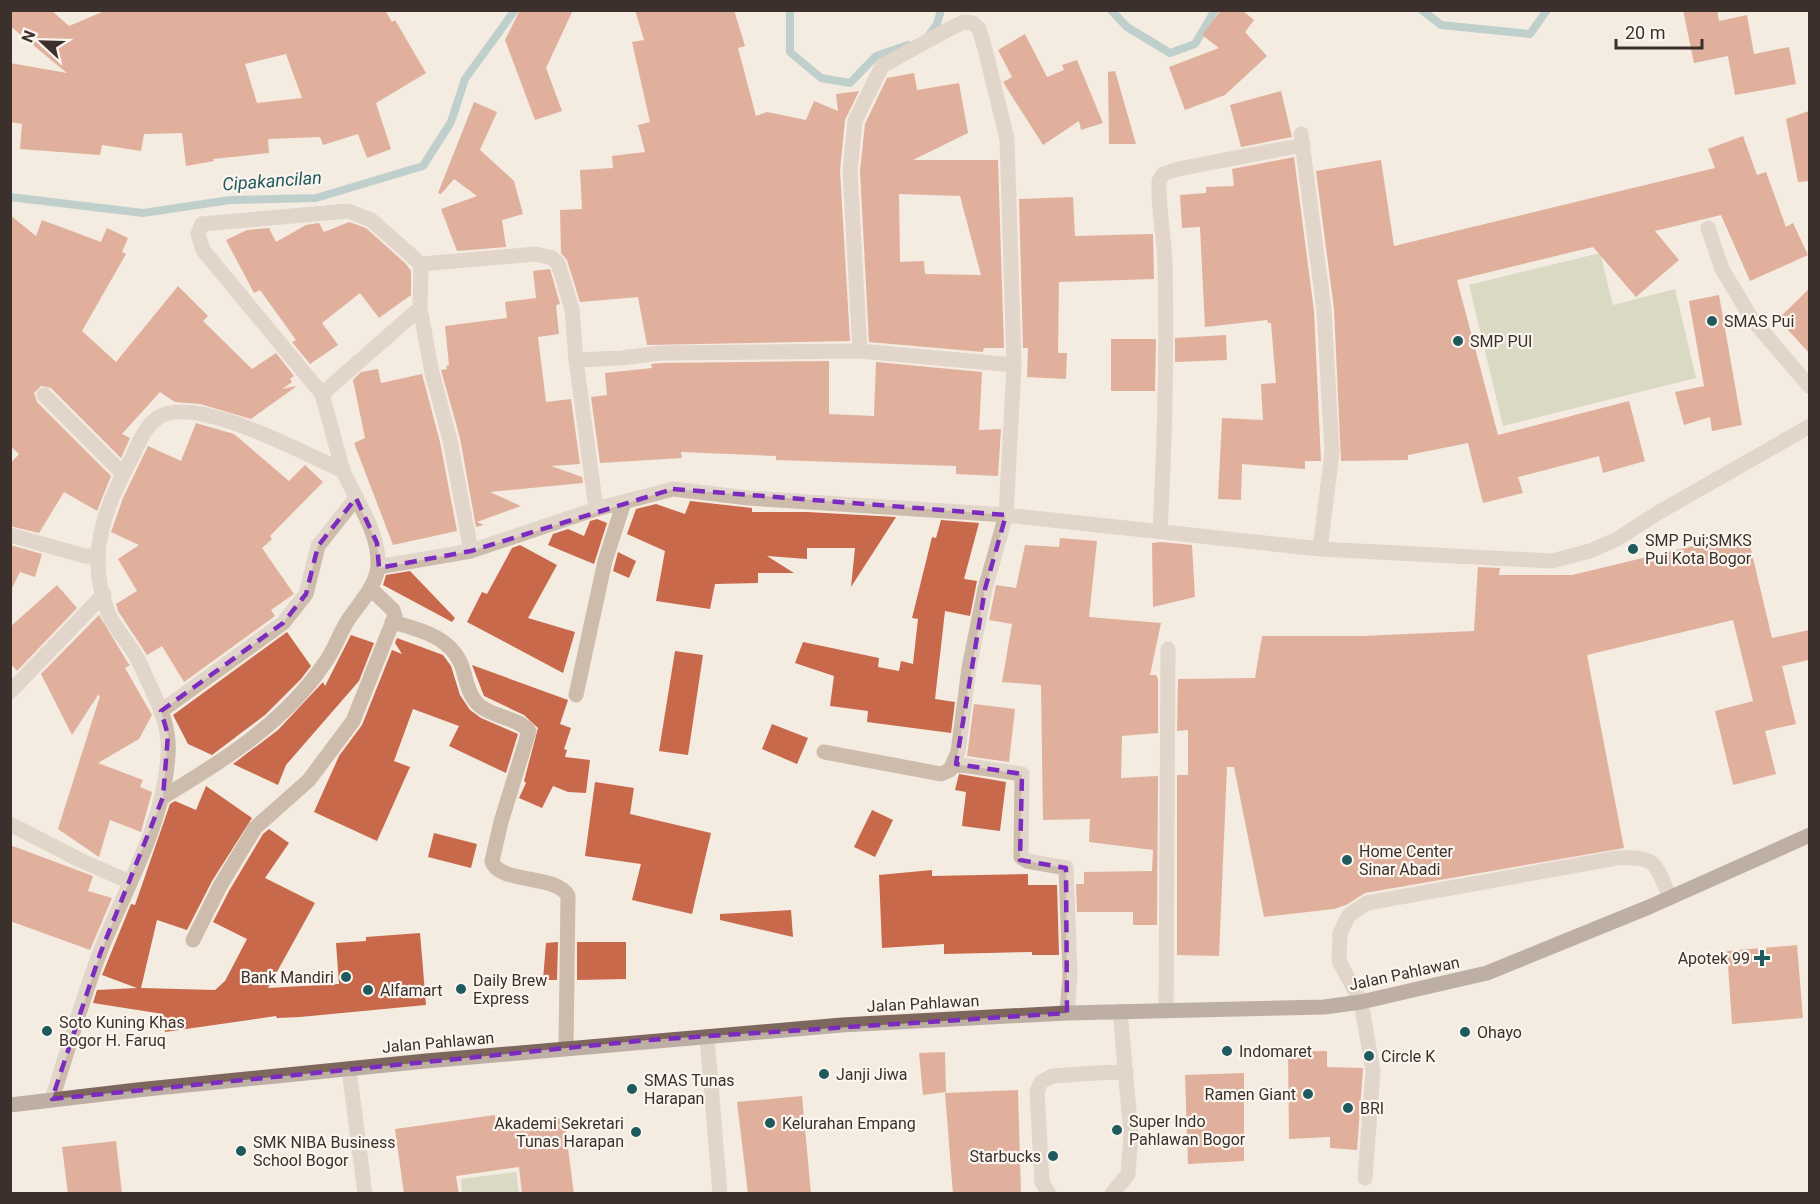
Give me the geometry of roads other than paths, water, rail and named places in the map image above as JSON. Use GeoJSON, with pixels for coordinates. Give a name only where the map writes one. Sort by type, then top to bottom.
{"type":"FeatureCollection","features":[{"type":"Feature","properties":{"kind":"main road","name":"Jalan Pahlawan"},"geometry":{"type":"LineString","coordinates":[[10,1105],[349,1069],[706,1036],[892,1022],[1120,1011],[1324,1007],[1361,1002],[1486,973],[1670,897],[1809,835]]}},
{"type":"Feature","properties":{"kind":"street"},"geometry":{"type":"LineString","coordinates":[[824,752],[940,774],[950,770],[955,764],[985,589],[1006,515],[1014,365],[1006,139],[979,28],[969,22],[951,28],[882,66],[855,121],[850,171],[860,351]]}},
{"type":"Feature","properties":{"kind":"street"},"geometry":{"type":"LineString","coordinates":[[1160,530],[1166,349],[1165,260],[1159,180],[1163,174],[1178,169],[1302,139],[1324,310],[1332,452],[1320,549]]}},
{"type":"Feature","properties":{"kind":"street"},"geometry":{"type":"LineString","coordinates":[[163,797],[236,753],[300,695],[325,663],[341,631],[370,588],[378,567],[377,543],[343,471],[322,394],[203,250],[198,234],[202,224],[348,211],[371,220],[421,264],[536,254],[552,258],[561,268],[572,309],[576,360],[596,509]]}},
{"type":"Feature","properties":{"kind":"street"},"geometry":{"type":"LineString","coordinates":[[1708,228],[1722,269],[1747,311],[1809,387]]}},
{"type":"Feature","properties":{"kind":"street"},"geometry":{"type":"LineString","coordinates":[[421,264],[420,308],[432,373],[450,440],[471,551]]}},
{"type":"Feature","properties":{"kind":"street"},"geometry":{"type":"LineString","coordinates":[[322,394],[420,308]]}},
{"type":"Feature","properties":{"kind":"street"},"geometry":{"type":"LineString","coordinates":[[576,360],[661,353],[860,351],[1014,365]]}},
{"type":"Feature","properties":{"kind":"street"},"geometry":{"type":"LineString","coordinates":[[44,395],[123,474]]}},
{"type":"Feature","properties":{"kind":"street"},"geometry":{"type":"LineString","coordinates":[[52,1099],[100,954],[163,797],[168,735],[161,711],[138,659],[109,615],[104,594],[97,556],[106,508],[151,424],[166,413],[181,411],[212,415],[343,471]]}},
{"type":"Feature","properties":{"kind":"street"},"geometry":{"type":"LineString","coordinates":[[378,567],[471,551],[596,509],[673,489],[691,489],[749,498],[1006,515],[1320,549],[1552,561],[1590,551],[1617,539],[1661,511],[1809,426]]}},
{"type":"Feature","properties":{"kind":"street"},"geometry":{"type":"LineString","coordinates":[[161,711],[283,623],[306,594],[318,546],[356,498]]}},
{"type":"Feature","properties":{"kind":"street"},"geometry":{"type":"LineString","coordinates":[[576,695],[605,561],[624,502]]}},
{"type":"Feature","properties":{"kind":"street"},"geometry":{"type":"LineString","coordinates":[[10,535],[85,556],[97,556]]}},
{"type":"Feature","properties":{"kind":"street"},"geometry":{"type":"LineString","coordinates":[[193,940],[219,886],[255,828],[309,780],[353,721],[395,616],[393,610],[370,588]]}},
{"type":"Feature","properties":{"kind":"street"},"geometry":{"type":"LineString","coordinates":[[10,692],[104,594]]}},
{"type":"Feature","properties":{"kind":"street"},"geometry":{"type":"LineString","coordinates":[[392,622],[436,636],[462,663],[476,702],[486,710],[529,730],[529,737],[501,822],[492,861],[499,871],[562,888],[568,896],[566,1048]]}},
{"type":"Feature","properties":{"kind":"street"},"geometry":{"type":"LineString","coordinates":[[1166,1010],[1168,649]]}},
{"type":"Feature","properties":{"kind":"street"},"geometry":{"type":"LineString","coordinates":[[955,764],[1022,774],[1021,857],[1027,861],[1066,868],[1070,975],[1067,1013]]}},
{"type":"Feature","properties":{"kind":"street"},"geometry":{"type":"LineString","coordinates":[[10,824],[80,861],[130,882]]}},
{"type":"Feature","properties":{"kind":"street"},"geometry":{"type":"LineString","coordinates":[[1365,1178],[1373,1071],[1361,1002],[1339,961],[1340,933],[1349,915],[1367,903],[1617,858],[1643,857],[1654,863],[1670,897]]}},
{"type":"Feature","properties":{"kind":"street"},"geometry":{"type":"LineString","coordinates":[[1112,1194],[1128,1174],[1131,1134],[1120,1011]]}},
{"type":"Feature","properties":{"kind":"street"},"geometry":{"type":"LineString","coordinates":[[706,1036],[720,1194]]}},
{"type":"Feature","properties":{"kind":"street"},"geometry":{"type":"LineString","coordinates":[[349,1069],[365,1194]]}},
{"type":"Feature","properties":{"kind":"street"},"geometry":{"type":"LineString","coordinates":[[1049,1194],[1042,1182],[1037,1091],[1041,1082],[1052,1076],[1126,1071]]}},
{"type":"Feature","properties":{"kind":"waterway","name":"Cipakancilan"},"geometry":{"type":"LineString","coordinates":[[10,197],[143,213],[230,200],[316,198],[423,166],[451,122],[465,79],[515,10]]}},
{"type":"Feature","properties":{"kind":"waterway","name":"Cipakancilan"},"geometry":{"type":"LineString","coordinates":[[790,10],[790,52],[821,78],[850,83],[876,56],[908,45]]}},
{"type":"Feature","properties":{"kind":"waterway","name":"Cipakancilan"},"geometry":{"type":"LineString","coordinates":[[926,39],[937,24],[941,10]]}},
{"type":"Feature","properties":{"kind":"waterway","name":"Cipakancilan"},"geometry":{"type":"LineString","coordinates":[[1111,10],[1127,27],[1170,53],[1195,44],[1215,10]]}},
{"type":"Feature","properties":{"kind":"waterway","name":"Cipakancilan"},"geometry":{"type":"LineString","coordinates":[[1422,10],[1441,25],[1530,34],[1547,10]]}},
{"type":"Feature","properties":{"kind":"place","name":"SMAS Pui"},"geometry":{"type":"Point","coordinates":[1712,321]}},
{"type":"Feature","properties":{"kind":"place","name":"SMP PUI"},"geometry":{"type":"Point","coordinates":[1458,341]}},
{"type":"Feature","properties":{"kind":"place","name":"SMP Pui;SMKS Pui Kota Bogor"},"geometry":{"type":"Point","coordinates":[1633,549]}},
{"type":"Feature","properties":{"kind":"place","name":"Home Center Sinar Abadi"},"geometry":{"type":"Point","coordinates":[1347,860]}},
{"type":"Feature","properties":{"kind":"place","name":"Apotek 99"},"geometry":{"type":"Point","coordinates":[1762,958]}},
{"type":"Feature","properties":{"kind":"place","name":"Bank Mandiri"},"geometry":{"type":"Point","coordinates":[346,977]}},
{"type":"Feature","properties":{"kind":"place","name":"Daily Brew Express"},"geometry":{"type":"Point","coordinates":[461,989]}},
{"type":"Feature","properties":{"kind":"place","name":"Alfamart"},"geometry":{"type":"Point","coordinates":[368,990]}},
{"type":"Feature","properties":{"kind":"place","name":"Soto Kuning Khas Bogor H. Faruq"},"geometry":{"type":"Point","coordinates":[47,1031]}},
{"type":"Feature","properties":{"kind":"place","name":"Ohayo"},"geometry":{"type":"Point","coordinates":[1465,1032]}},
{"type":"Feature","properties":{"kind":"place","name":"Indomaret"},"geometry":{"type":"Point","coordinates":[1227,1051]}},
{"type":"Feature","properties":{"kind":"place","name":"Circle K"},"geometry":{"type":"Point","coordinates":[1369,1056]}},
{"type":"Feature","properties":{"kind":"place","name":"Janji Jiwa"},"geometry":{"type":"Point","coordinates":[824,1074]}},
{"type":"Feature","properties":{"kind":"place","name":"SMAS Tunas Harapan"},"geometry":{"type":"Point","coordinates":[632,1089]}},
{"type":"Feature","properties":{"kind":"place","name":"Ramen Giant"},"geometry":{"type":"Point","coordinates":[1308,1094]}},
{"type":"Feature","properties":{"kind":"place","name":"BRI"},"geometry":{"type":"Point","coordinates":[1348,1108]}},
{"type":"Feature","properties":{"kind":"place","name":"Kelurahan Empang"},"geometry":{"type":"Point","coordinates":[770,1123]}},
{"type":"Feature","properties":{"kind":"place","name":"Super Indo Pahlawan Bogor"},"geometry":{"type":"Point","coordinates":[1117,1130]}},
{"type":"Feature","properties":{"kind":"place","name":"Akademi Sekretari Tunas Harapan"},"geometry":{"type":"Point","coordinates":[636,1132]}},
{"type":"Feature","properties":{"kind":"place","name":"SMK NIBA Business School Bogor"},"geometry":{"type":"Point","coordinates":[241,1151]}},
{"type":"Feature","properties":{"kind":"place","name":"Starbucks"},"geometry":{"type":"Point","coordinates":[1053,1156]}}]}
